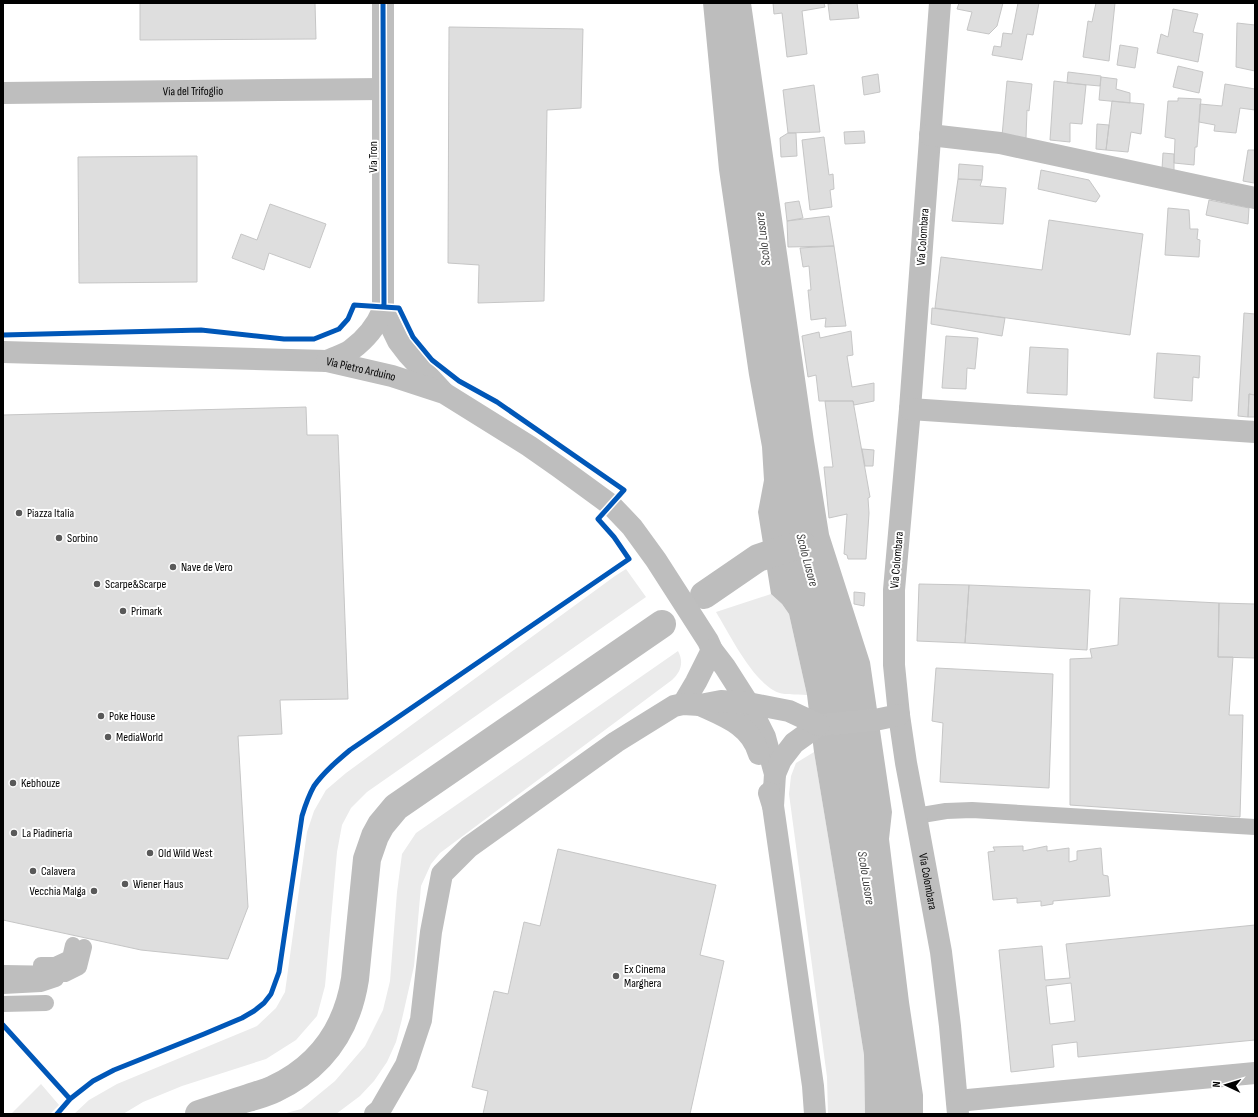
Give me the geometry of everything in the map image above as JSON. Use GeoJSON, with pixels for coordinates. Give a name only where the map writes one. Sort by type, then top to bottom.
{"type":"FeatureCollection","features":[{"type":"Feature","properties":{"kind":"street","name":"Via Tron"},"geometry":{"type":"LineString","coordinates":[[327,361],[350,350],[368,335],[378,324],[384,309],[384,3]]}},
{"type":"Feature","properties":{"kind":"street","name":"Via Colombara"},"geometry":{"type":"LineString","coordinates":[[940,3],[910,409],[894,590],[894,664],[899,716],[906,763],[940,952],[950,1026],[958,1108]]}},
{"type":"Feature","properties":{"kind":"street","name":"Via del Trifoglio"},"geometry":{"type":"LineString","coordinates":[[3,93],[383,89]]}},
{"type":"Feature","properties":{"kind":"street"},"geometry":{"type":"LineString","coordinates":[[930,135],[1000,143],[1255,198]]}},
{"type":"Feature","properties":{"kind":"street","name":"Via Tron"},"geometry":{"type":"LineString","coordinates":[[384,309],[398,341],[444,393]]}},
{"type":"Feature","properties":{"kind":"street","name":"Via Pietro Arduino"},"geometry":{"type":"LineString","coordinates":[[3,352],[327,361],[392,376],[444,393],[529,446],[559,467],[611,505],[632,527],[656,560],[748,703],[765,737],[775,774]]}},
{"type":"Feature","properties":{"kind":"street"},"geometry":{"type":"LineString","coordinates":[[910,409],[1255,432]]}},
{"type":"Feature","properties":{"kind":"street"},"geometry":{"type":"LineString","coordinates":[[692,704],[696,682],[710,645]]}},
{"type":"Feature","properties":{"kind":"street"},"geometry":{"type":"LineString","coordinates":[[376,1114],[380,1110],[406,1065],[421,1020],[431,932],[442,874],[470,847],[610,747],[674,706],[721,700],[748,703],[789,711],[819,725],[875,720],[899,716]]}},
{"type":"Feature","properties":{"kind":"street"},"geometry":{"type":"LineString","coordinates":[[692,704],[734,721],[748,732],[758,750],[773,806],[813,1086],[815,1114]]}},
{"type":"Feature","properties":{"kind":"street"},"geometry":{"type":"LineString","coordinates":[[773,806],[775,774],[781,760],[794,743],[819,725]]}},
{"type":"Feature","properties":{"kind":"street"},"geometry":{"type":"LineString","coordinates":[[958,1108],[1255,1073]]}},
{"type":"Feature","properties":{"kind":"lane"},"geometry":{"type":"LineString","coordinates":[[916,816],[946,811],[972,810],[1255,827]]}},
{"type":"Feature","properties":{"kind":"lane"},"geometry":{"type":"LineString","coordinates":[[3,965],[55,965],[70,958],[78,946],[79,967],[53,981],[41,984],[3,986]]}},
{"type":"Feature","properties":{"kind":"lane"},"geometry":{"type":"LineString","coordinates":[[3,973],[65,974]]}},
{"type":"Feature","properties":{"kind":"lane"},"geometry":{"type":"LineString","coordinates":[[3,1004],[46,1003]]}},
{"type":"Feature","properties":{"kind":"shaded area"},"geometry":{"type":"Polygon","coordinates":[[[626,569],[646,597],[367,792],[351,808],[342,825],[337,852],[325,986],[317,1016],[296,1040],[266,1059],[182,1086],[143,1102],[123,1114],[74,1114],[89,1100],[117,1084],[257,1026],[276,1008],[285,992],[307,832],[314,811],[326,790],[346,773],[626,569]]]}},
{"type":"Feature","properties":{"kind":"shaded area"},"geometry":{"type":"Polygon","coordinates":[[[771,594],[782,604],[789,614],[807,695],[777,692],[765,684],[756,675],[741,654],[716,612],[771,594]]]}},
{"type":"Feature","properties":{"kind":"shaded area"},"geometry":{"type":"Polygon","coordinates":[[[678,651],[681,659],[681,667],[678,674],[672,680],[440,853],[431,864],[421,886],[414,966],[396,1042],[387,1062],[374,1081],[360,1096],[336,1114],[283,1114],[301,1109],[335,1081],[365,1046],[383,1010],[390,981],[397,892],[402,854],[416,833],[678,651]]]}},
{"type":"Feature","properties":{"kind":"shaded area"},"geometry":{"type":"Polygon","coordinates":[[[814,752],[864,1055],[865,1114],[828,1114],[827,1077],[789,794],[791,776],[796,763],[814,752]]]}},
{"type":"Feature","properties":{"kind":"shaded area"},"geometry":{"type":"Polygon","coordinates":[[[41,1084],[59,1105],[50,1114],[11,1114],[41,1084]]]}},
{"type":"Feature","properties":{"kind":"water","name":"Scolo Lusore"},"geometry":{"type":"Polygon","coordinates":[[[703,3],[751,3],[814,441],[829,534],[870,662],[892,812],[889,839],[909,1002],[923,1095],[923,1114],[865,1114],[864,1055],[814,752],[807,695],[789,614],[782,604],[771,594],[758,512],[764,480],[762,447],[749,375],[719,170],[703,3]]]}},
{"type":"Feature","properties":{"kind":"building"},"geometry":{"type":"Polygon","coordinates":[[[140,3],[315,3],[316,39],[140,40],[140,3]]]}},
{"type":"Feature","properties":{"kind":"building"},"geometry":{"type":"Polygon","coordinates":[[[773,3],[824,3],[825,7],[802,11],[807,54],[787,57],[782,13],[774,14],[773,3]]]}},
{"type":"Feature","properties":{"kind":"building"},"geometry":{"type":"Polygon","coordinates":[[[857,3],[859,18],[830,20],[828,4],[857,3]]]}},
{"type":"Feature","properties":{"kind":"building"},"geometry":{"type":"Polygon","coordinates":[[[959,3],[1003,3],[997,26],[989,34],[967,30],[972,12],[957,9],[959,3]]]}},
{"type":"Feature","properties":{"kind":"building"},"geometry":{"type":"Polygon","coordinates":[[[1018,3],[1039,3],[1033,35],[1027,34],[1022,60],[992,55],[994,46],[1001,47],[1003,33],[1012,34],[1018,3]]]}},
{"type":"Feature","properties":{"kind":"building"},"geometry":{"type":"Polygon","coordinates":[[[1096,3],[1115,3],[1109,61],[1083,57],[1088,21],[1092,22],[1096,3]]]}},
{"type":"Feature","properties":{"kind":"building"},"geometry":{"type":"Polygon","coordinates":[[[1173,9],[1198,14],[1193,32],[1203,34],[1198,62],[1157,53],[1161,34],[1168,37],[1173,9]]]}},
{"type":"Feature","properties":{"kind":"building"},"geometry":{"type":"Polygon","coordinates":[[[1237,23],[1255,25],[1255,71],[1236,67],[1237,23]]]}},
{"type":"Feature","properties":{"kind":"building"},"geometry":{"type":"Polygon","coordinates":[[[449,27],[583,29],[581,108],[547,110],[544,301],[478,303],[479,265],[448,263],[449,27]]]}},
{"type":"Feature","properties":{"kind":"building"},"geometry":{"type":"Polygon","coordinates":[[[1120,45],[1138,48],[1135,68],[1117,65],[1120,45]]]}},
{"type":"Feature","properties":{"kind":"building"},"geometry":{"type":"Polygon","coordinates":[[[1178,66],[1203,72],[1199,93],[1173,87],[1178,66]]]}},
{"type":"Feature","properties":{"kind":"building"},"geometry":{"type":"Polygon","coordinates":[[[1068,72],[1101,76],[1100,86],[1067,83],[1068,72]]]}},
{"type":"Feature","properties":{"kind":"building"},"geometry":{"type":"Polygon","coordinates":[[[878,74],[880,92],[864,95],[862,77],[878,74]]]}},
{"type":"Feature","properties":{"kind":"building"},"geometry":{"type":"Polygon","coordinates":[[[1101,77],[1117,79],[1116,89],[1130,93],[1130,103],[1099,100],[1101,77]]]}},
{"type":"Feature","properties":{"kind":"building"},"geometry":{"type":"Polygon","coordinates":[[[1007,81],[1032,84],[1029,111],[1027,110],[1026,138],[1002,136],[1007,81]]]}},
{"type":"Feature","properties":{"kind":"building"},"geometry":{"type":"Polygon","coordinates":[[[1054,81],[1086,85],[1082,124],[1070,123],[1070,142],[1050,140],[1054,81]]]}},
{"type":"Feature","properties":{"kind":"building"},"geometry":{"type":"Polygon","coordinates":[[[1225,84],[1255,89],[1255,110],[1240,108],[1236,133],[1214,131],[1215,125],[1199,122],[1200,104],[1222,106],[1225,84]]]}},
{"type":"Feature","properties":{"kind":"building"},"geometry":{"type":"Polygon","coordinates":[[[814,85],[820,132],[788,133],[783,90],[814,85]]]}},
{"type":"Feature","properties":{"kind":"building"},"geometry":{"type":"Polygon","coordinates":[[[1178,98],[1201,99],[1194,165],[1174,163],[1175,139],[1165,137],[1168,101],[1178,101],[1178,98]]]}},
{"type":"Feature","properties":{"kind":"building"},"geometry":{"type":"Polygon","coordinates":[[[1112,101],[1144,104],[1141,134],[1131,132],[1128,152],[1106,150],[1112,101]]]}},
{"type":"Feature","properties":{"kind":"building"},"geometry":{"type":"Polygon","coordinates":[[[1097,124],[1109,125],[1106,150],[1096,149],[1097,124]]]}},
{"type":"Feature","properties":{"kind":"building"},"geometry":{"type":"Polygon","coordinates":[[[864,131],[865,143],[845,144],[844,132],[864,131]]]}},
{"type":"Feature","properties":{"kind":"building"},"geometry":{"type":"Polygon","coordinates":[[[788,133],[796,133],[797,156],[781,157],[780,138],[788,133]]]}},
{"type":"Feature","properties":{"kind":"building"},"geometry":{"type":"Polygon","coordinates":[[[824,137],[829,175],[833,174],[834,189],[830,190],[832,207],[810,210],[802,140],[824,137]]]}},
{"type":"Feature","properties":{"kind":"building"},"geometry":{"type":"Polygon","coordinates":[[[1248,150],[1255,150],[1254,183],[1243,181],[1248,150]]]}},
{"type":"Feature","properties":{"kind":"building"},"geometry":{"type":"Polygon","coordinates":[[[1163,153],[1174,154],[1174,170],[1162,169],[1163,153]]]}},
{"type":"Feature","properties":{"kind":"building"},"geometry":{"type":"Polygon","coordinates":[[[197,156],[197,282],[79,283],[78,157],[197,156]]]}},
{"type":"Feature","properties":{"kind":"building"},"geometry":{"type":"Polygon","coordinates":[[[959,164],[983,166],[982,180],[958,179],[959,164]]]}},
{"type":"Feature","properties":{"kind":"building"},"geometry":{"type":"Polygon","coordinates":[[[1041,170],[1089,180],[1100,196],[1096,202],[1038,189],[1041,170]]]}},
{"type":"Feature","properties":{"kind":"building"},"geometry":{"type":"Polygon","coordinates":[[[958,179],[982,180],[980,186],[1006,188],[1003,224],[952,221],[958,179]]]}},
{"type":"Feature","properties":{"kind":"building"},"geometry":{"type":"Polygon","coordinates":[[[1209,200],[1249,208],[1248,224],[1206,215],[1209,200]]]}},
{"type":"Feature","properties":{"kind":"building"},"geometry":{"type":"Polygon","coordinates":[[[799,201],[803,218],[787,221],[785,203],[799,201]]]}},
{"type":"Feature","properties":{"kind":"building"},"geometry":{"type":"Polygon","coordinates":[[[270,204],[326,224],[310,268],[269,253],[264,270],[232,258],[241,234],[257,240],[270,204]]]}},
{"type":"Feature","properties":{"kind":"building"},"geometry":{"type":"Polygon","coordinates":[[[1168,208],[1189,210],[1190,229],[1198,229],[1197,239],[1200,240],[1199,257],[1165,255],[1168,208]]]}},
{"type":"Feature","properties":{"kind":"building"},"geometry":{"type":"Polygon","coordinates":[[[829,216],[834,246],[788,247],[787,221],[829,216]]]}},
{"type":"Feature","properties":{"kind":"building"},"geometry":{"type":"Polygon","coordinates":[[[1049,220],[1143,234],[1130,335],[935,308],[941,257],[1042,270],[1049,220]]]}},
{"type":"Feature","properties":{"kind":"building"},"geometry":{"type":"Polygon","coordinates":[[[834,246],[846,326],[825,327],[826,318],[811,320],[808,290],[811,290],[809,266],[803,267],[800,248],[834,246]]]}},
{"type":"Feature","properties":{"kind":"building"},"geometry":{"type":"Polygon","coordinates":[[[932,308],[1005,318],[1002,336],[931,324],[932,308]]]}},
{"type":"Feature","properties":{"kind":"building"},"geometry":{"type":"Polygon","coordinates":[[[1244,313],[1255,314],[1255,395],[1249,394],[1248,417],[1238,416],[1244,313]]]}},
{"type":"Feature","properties":{"kind":"building"},"geometry":{"type":"Polygon","coordinates":[[[851,331],[853,355],[847,356],[852,387],[874,383],[874,401],[854,405],[853,401],[819,401],[816,375],[808,377],[802,336],[819,332],[820,338],[851,331]]]}},
{"type":"Feature","properties":{"kind":"building"},"geometry":{"type":"Polygon","coordinates":[[[946,336],[978,338],[975,369],[967,368],[966,389],[942,388],[946,336]]]}},
{"type":"Feature","properties":{"kind":"building"},"geometry":{"type":"Polygon","coordinates":[[[1030,347],[1068,349],[1067,395],[1027,393],[1030,347]]]}},
{"type":"Feature","properties":{"kind":"building"},"geometry":{"type":"Polygon","coordinates":[[[1157,353],[1200,356],[1199,378],[1193,377],[1192,401],[1154,398],[1157,353]]]}},
{"type":"Feature","properties":{"kind":"building"},"geometry":{"type":"Polygon","coordinates":[[[1249,394],[1255,395],[1255,417],[1248,417],[1249,394]]]}},
{"type":"Feature","properties":{"kind":"building"},"geometry":{"type":"Polygon","coordinates":[[[825,401],[853,401],[870,497],[868,498],[869,513],[866,559],[848,559],[847,555],[844,554],[847,514],[829,518],[824,467],[833,467],[825,401]]]}},
{"type":"Feature","properties":{"kind":"building","name":"Nave de Vero"},"geometry":{"type":"Polygon","coordinates":[[[306,407],[307,435],[338,435],[348,699],[280,700],[282,734],[238,736],[248,907],[228,959],[141,950],[3,920],[3,415],[306,407]]]}},
{"type":"Feature","properties":{"kind":"building"},"geometry":{"type":"Polygon","coordinates":[[[862,449],[874,450],[873,466],[865,466],[862,449]]]}},
{"type":"Feature","properties":{"kind":"building"},"geometry":{"type":"Polygon","coordinates":[[[919,584],[969,585],[965,643],[917,641],[919,584]]]}},
{"type":"Feature","properties":{"kind":"building"},"geometry":{"type":"Polygon","coordinates":[[[969,585],[1090,590],[1087,650],[965,643],[969,585]]]}},
{"type":"Feature","properties":{"kind":"building"},"geometry":{"type":"Polygon","coordinates":[[[854,592],[865,593],[864,606],[854,604],[854,592]]]}},
{"type":"Feature","properties":{"kind":"building"},"geometry":{"type":"Polygon","coordinates":[[[1120,598],[1219,603],[1218,657],[1233,657],[1229,715],[1243,715],[1240,817],[1070,805],[1070,659],[1092,658],[1090,649],[1118,645],[1120,598]]]}},
{"type":"Feature","properties":{"kind":"building"},"geometry":{"type":"Polygon","coordinates":[[[1219,603],[1255,604],[1255,658],[1218,657],[1219,603]]]}},
{"type":"Feature","properties":{"kind":"building"},"geometry":{"type":"Polygon","coordinates":[[[936,668],[1053,674],[1049,788],[940,782],[943,723],[932,721],[936,668]]]}},
{"type":"Feature","properties":{"kind":"building"},"geometry":{"type":"Polygon","coordinates":[[[1023,846],[1023,851],[1047,846],[1047,851],[1069,848],[1069,862],[1077,860],[1077,851],[1101,848],[1103,875],[1108,876],[1110,896],[1053,901],[1053,904],[1041,906],[1041,901],[1017,903],[1017,898],[993,900],[988,852],[995,851],[993,847],[1023,846]]]}},
{"type":"Feature","properties":{"kind":"building","name":"Ex Cinema Marghera"},"geometry":{"type":"Polygon","coordinates":[[[558,849],[716,885],[700,955],[724,961],[690,1114],[483,1114],[488,1091],[472,1087],[494,991],[508,994],[524,922],[540,926],[558,849]]]}},
{"type":"Feature","properties":{"kind":"building"},"geometry":{"type":"Polygon","coordinates":[[[1255,925],[1255,1040],[1078,1057],[1077,1042],[1052,1045],[1054,1067],[1011,1072],[999,950],[1042,946],[1045,980],[1070,978],[1066,944],[1255,925]],[[1071,983],[1046,986],[1050,1024],[1075,1021],[1071,983]]]}},
{"type":"Feature","properties":{"kind":"waterway","name":"Scolo Lusore"},"geometry":{"type":"LineString","coordinates":[[704,595],[758,558],[801,544]]}},
{"type":"Feature","properties":{"kind":"waterway"},"geometry":{"type":"LineString","coordinates":[[199,1114],[265,1093],[291,1080],[305,1070],[329,1045],[346,1015],[355,979],[367,859],[375,836],[381,825],[396,807],[662,624]]}},
{"type":"Feature","properties":{"kind":"cycle path"},"geometry":{"type":"LineString","coordinates":[[383,3],[384,307]]}},
{"type":"Feature","properties":{"kind":"cycle path"},"geometry":{"type":"LineString","coordinates":[[3,335],[201,330],[284,339],[314,339],[339,329],[348,319],[354,305],[399,308],[413,337],[432,360],[459,381],[497,402],[624,490],[598,519],[614,537],[629,559],[350,750],[318,781],[310,793],[302,816],[279,972],[271,994],[264,1003],[242,1018],[114,1070],[93,1081],[70,1099],[57,1114]]}},
{"type":"Feature","properties":{"kind":"cycle path"},"geometry":{"type":"LineString","coordinates":[[3,1025],[70,1099]]}},
{"type":"Feature","properties":{"kind":"place","name":"Piazza Italia"},"geometry":{"type":"Point","coordinates":[19,513]}},
{"type":"Feature","properties":{"kind":"place","name":"Sorbino"},"geometry":{"type":"Point","coordinates":[59,538]}},
{"type":"Feature","properties":{"kind":"place","name":"Nave de Vero"},"geometry":{"type":"Point","coordinates":[173,567]}},
{"type":"Feature","properties":{"kind":"place","name":"Scarpe&Scarpe"},"geometry":{"type":"Point","coordinates":[97,584]}},
{"type":"Feature","properties":{"kind":"place","name":"Primark"},"geometry":{"type":"Point","coordinates":[123,611]}},
{"type":"Feature","properties":{"kind":"place","name":"Poke House"},"geometry":{"type":"Point","coordinates":[101,716]}},
{"type":"Feature","properties":{"kind":"place","name":"MediaWorld"},"geometry":{"type":"Point","coordinates":[108,737]}},
{"type":"Feature","properties":{"kind":"place","name":"Kebhouze"},"geometry":{"type":"Point","coordinates":[13,783]}},
{"type":"Feature","properties":{"kind":"place","name":"La Piadineria"},"geometry":{"type":"Point","coordinates":[14,833]}},
{"type":"Feature","properties":{"kind":"place","name":"Old Wild West"},"geometry":{"type":"Point","coordinates":[150,853]}},
{"type":"Feature","properties":{"kind":"place","name":"Calavera"},"geometry":{"type":"Point","coordinates":[33,871]}},
{"type":"Feature","properties":{"kind":"place","name":"Wiener Haus"},"geometry":{"type":"Point","coordinates":[125,884]}},
{"type":"Feature","properties":{"kind":"place","name":"Vecchia Malga"},"geometry":{"type":"Point","coordinates":[94,891]}},
{"type":"Feature","properties":{"kind":"place","name":"Ex Cinema Marghera"},"geometry":{"type":"Point","coordinates":[616,976]}}]}
